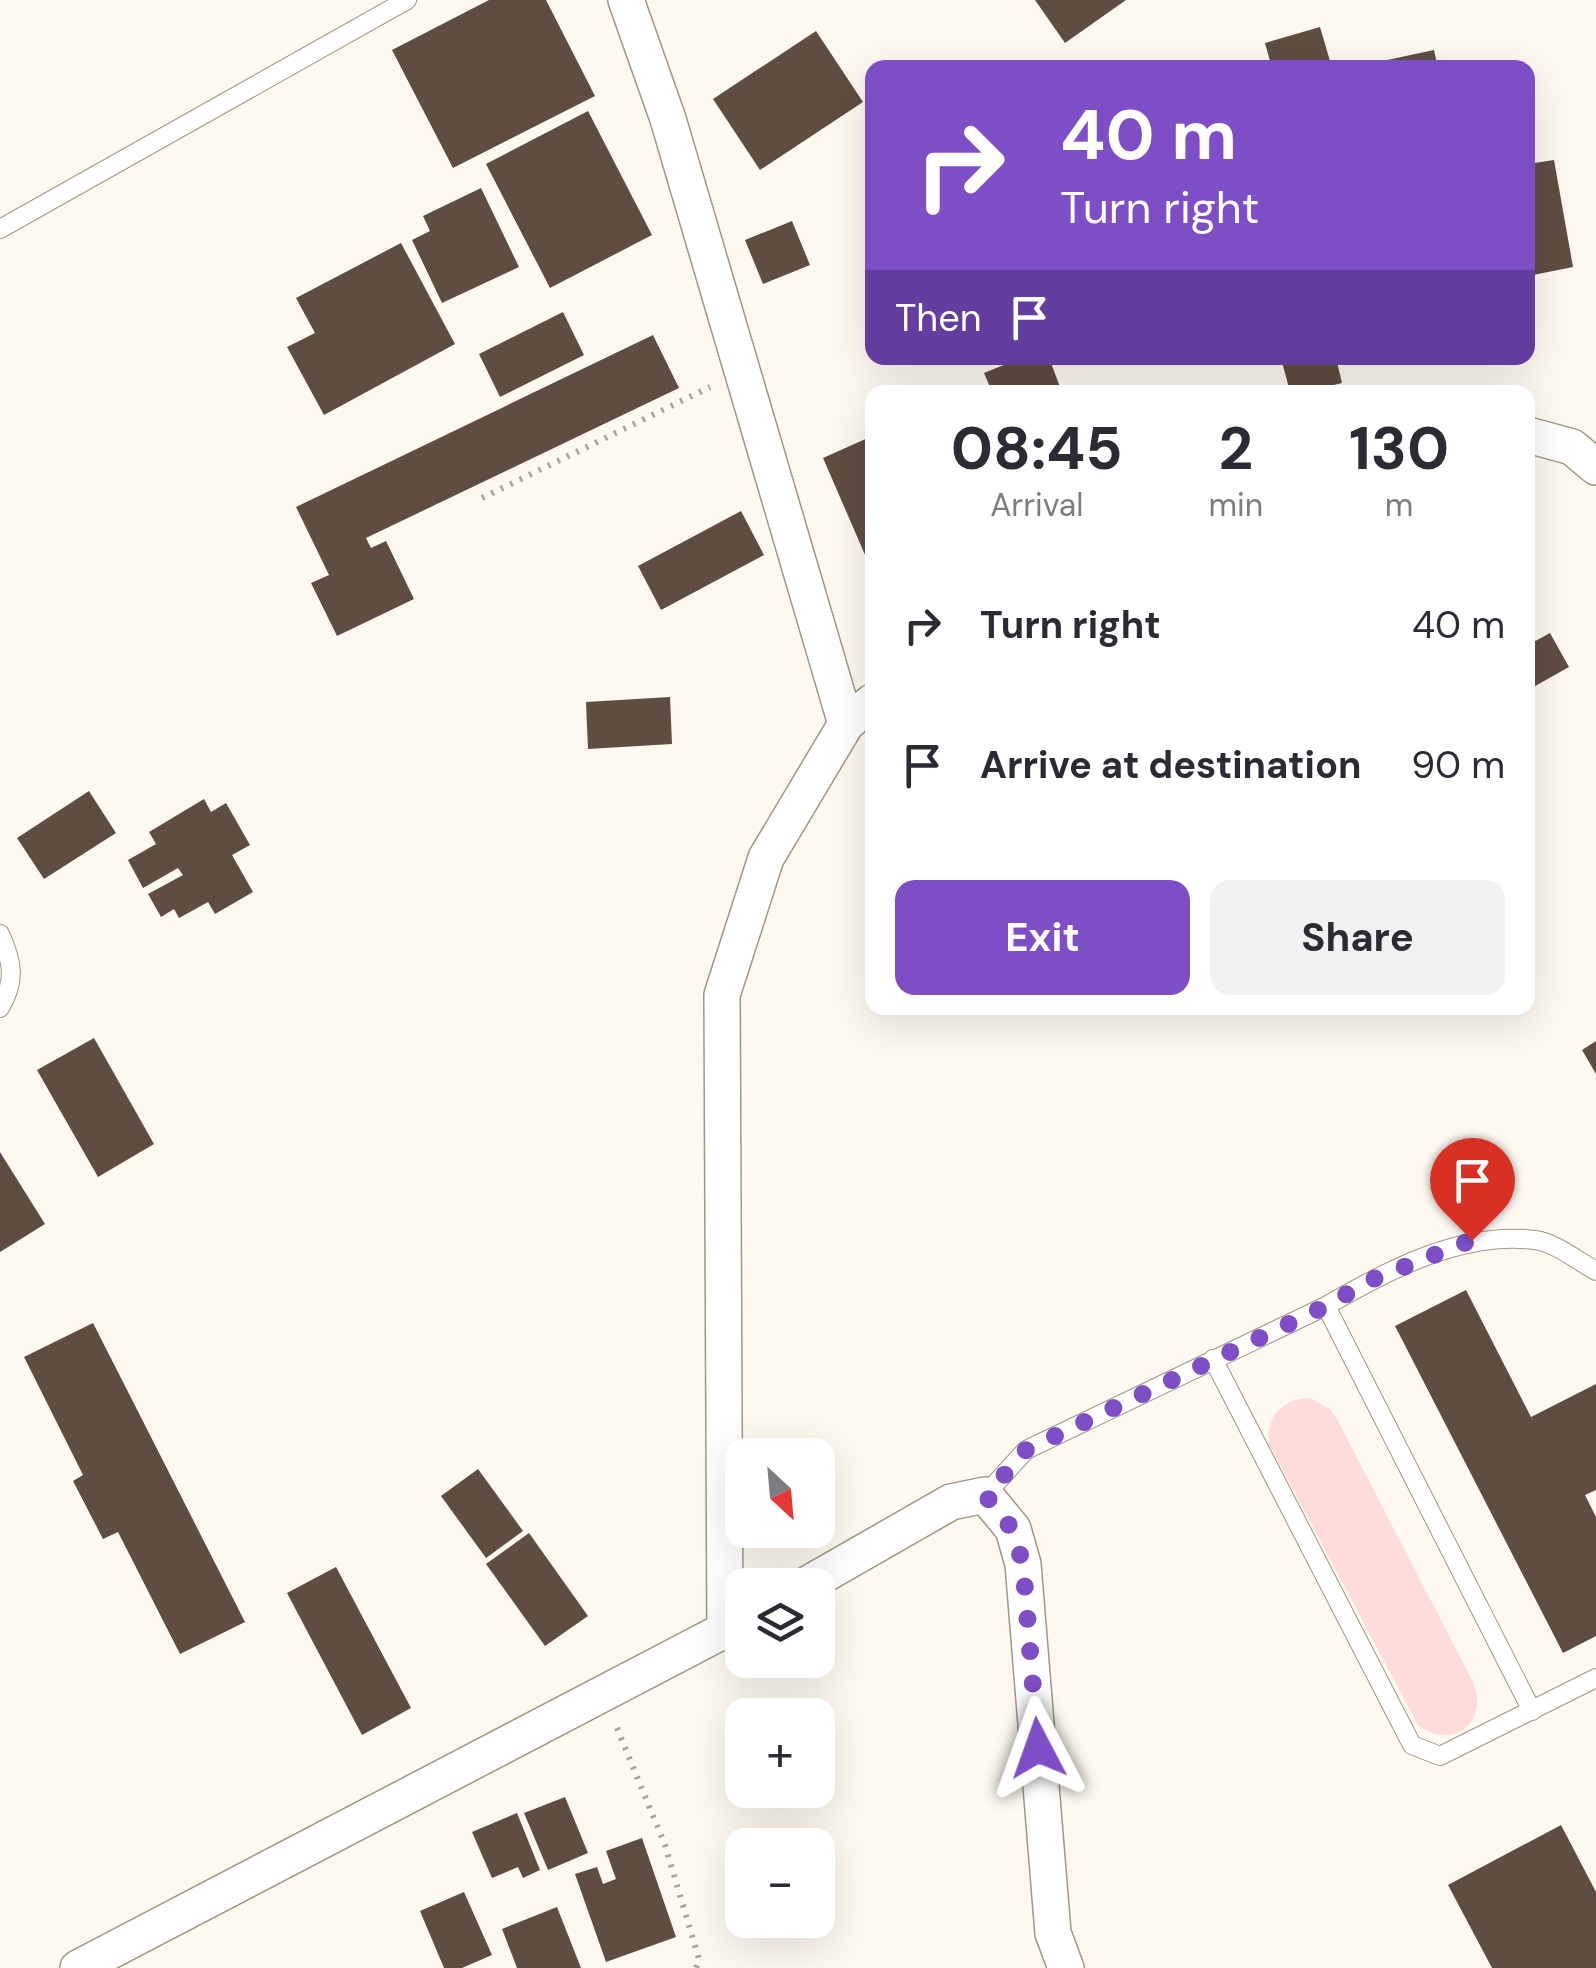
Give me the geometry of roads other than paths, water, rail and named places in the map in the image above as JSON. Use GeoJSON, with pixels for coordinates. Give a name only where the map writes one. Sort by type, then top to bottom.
{"type":"FeatureCollection","features":[{"type":"Feature","properties":{"kind":"street"},"geometry":{"type":"LineString","coordinates":[[626,0],[668,119],[742,371],[859,713],[766,858],[722,996],[733,1568]]}},
{"type":"Feature","properties":{"kind":"street"},"geometry":{"type":"LineString","coordinates":[[1535,437],[1572,447],[1596,467]]}},
{"type":"Feature","properties":{"kind":"street"},"geometry":{"type":"LineString","coordinates":[[835,1568],[951,1502],[986,1496],[1012,1529],[1023,1564],[1053,1933],[1066,1968]]}},
{"type":"Feature","properties":{"kind":"street"},"geometry":{"type":"LineString","coordinates":[[78,1968],[725,1631]]}},
{"type":"Feature","properties":{"kind":"lane"},"geometry":{"type":"LineString","coordinates":[[0,229],[407,0]]}},
{"type":"Feature","properties":{"kind":"lane"},"geometry":{"type":"LineString","coordinates":[[0,934],[9,954],[12,988],[0,1008]]}},
{"type":"Feature","properties":{"kind":"lane"},"geometry":{"type":"LineString","coordinates":[[986,1496],[1026,1450],[1326,1306],[1371,1280],[1472,1240],[1538,1240],[1596,1271]]}},
{"type":"Feature","properties":{"kind":"lane"},"geometry":{"type":"LineString","coordinates":[[1326,1306],[1532,1711]]}},
{"type":"Feature","properties":{"kind":"lane"},"geometry":{"type":"LineString","coordinates":[[1214,1359],[1412,1744],[1440,1756],[1596,1678]]}}]}
